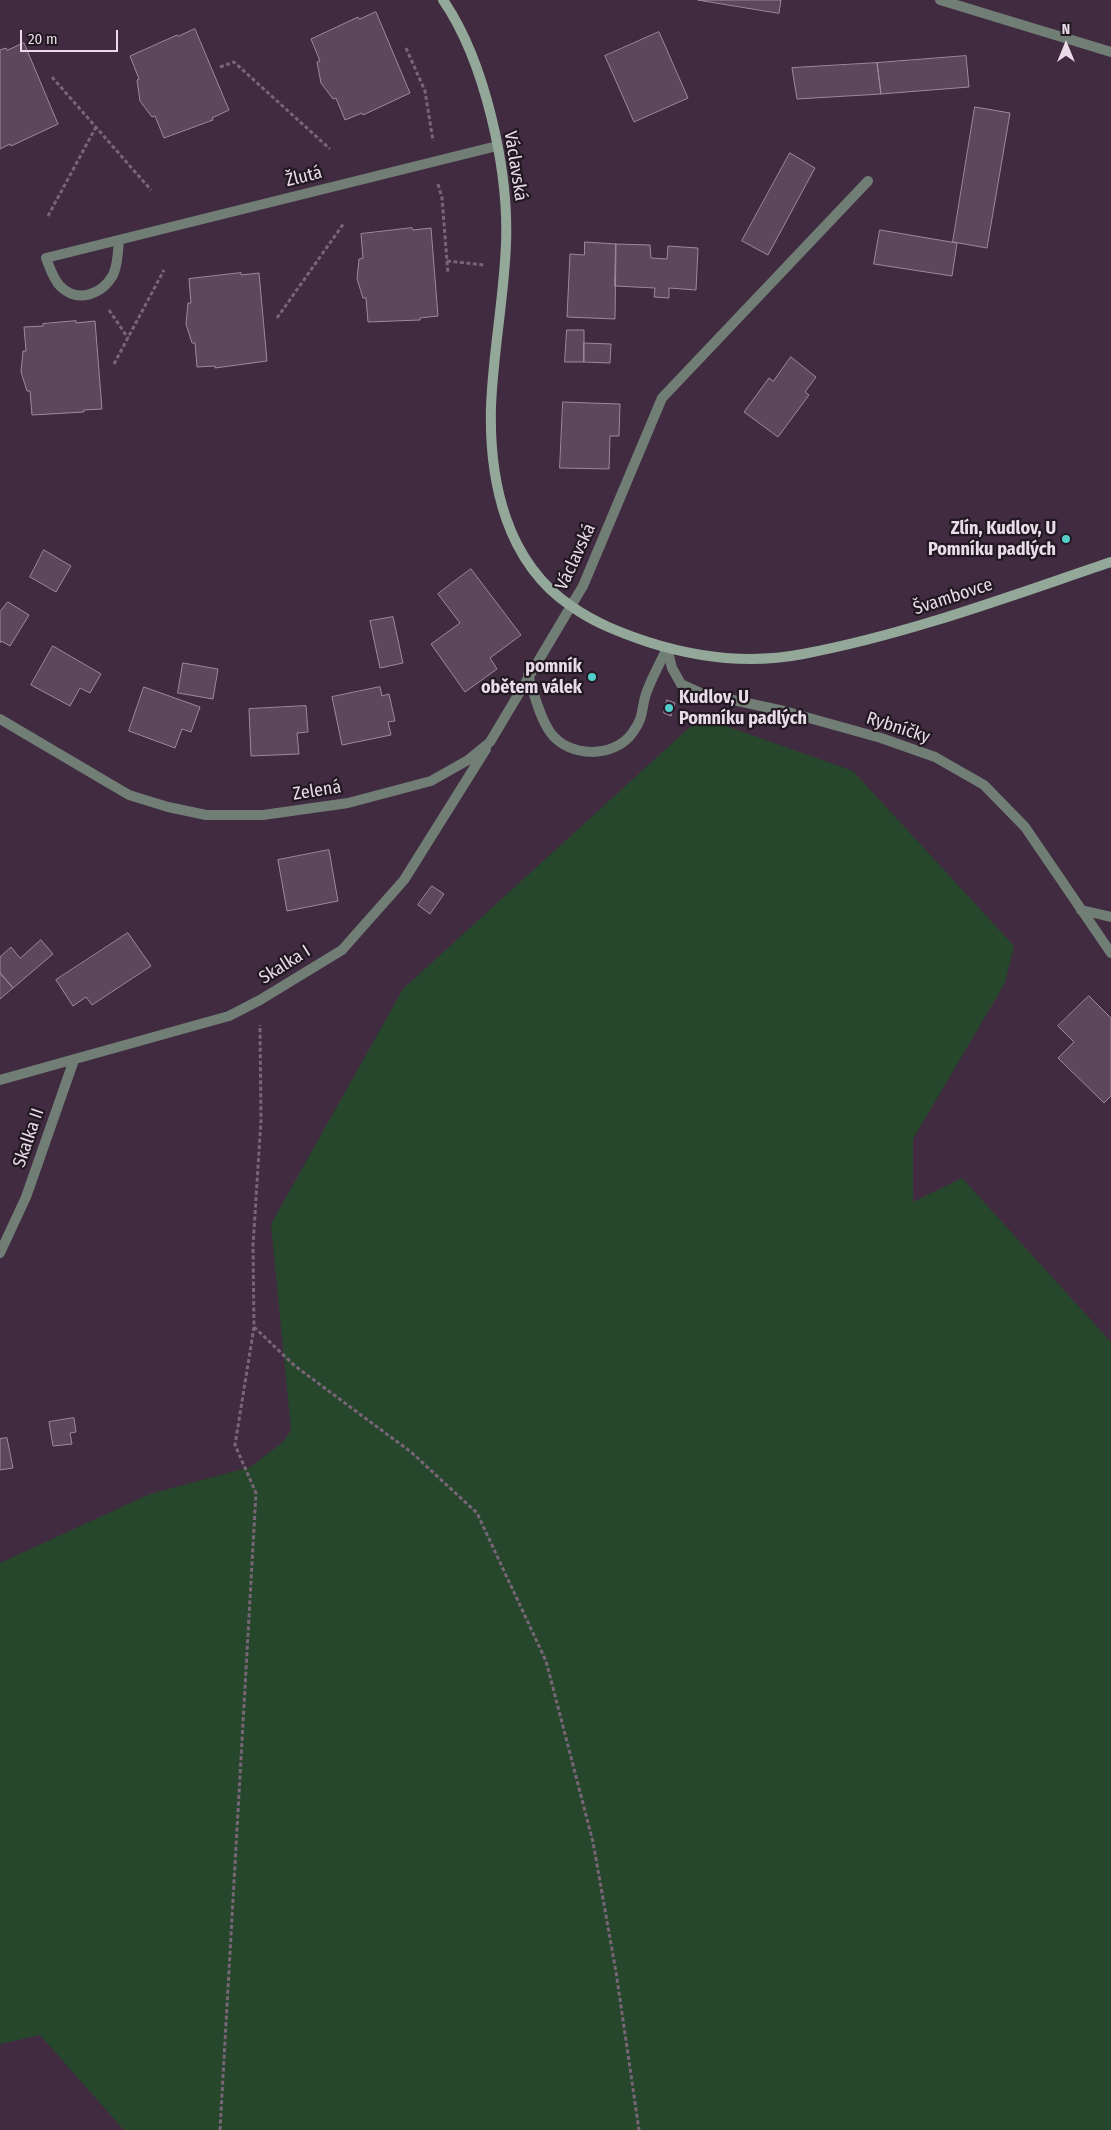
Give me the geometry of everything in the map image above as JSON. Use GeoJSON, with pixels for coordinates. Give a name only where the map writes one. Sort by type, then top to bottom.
{"type":"FeatureCollection","features":[{"type":"Feature","properties":{"kind":"street","name":"Václavská"},"geometry":{"type":"LineString","coordinates":[[443,0],[451,12],[471,54],[487,102],[497,146],[505,196],[506,243],[491,406],[493,459],[497,489],[503,512],[512,534],[526,559],[544,583],[571,606],[583,586],[662,398],[868,181]]}},
{"type":"Feature","properties":{"kind":"street"},"geometry":{"type":"LineString","coordinates":[[940,0],[1111,52]]}},
{"type":"Feature","properties":{"kind":"street","name":"Žlutá"},"geometry":{"type":"LineString","coordinates":[[119,240],[114,274],[105,286],[91,295],[75,295],[61,287],[52,274],[46,258],[497,146]]}},
{"type":"Feature","properties":{"kind":"street","name":"Švambovce"},"geometry":{"type":"LineString","coordinates":[[571,606],[614,631],[667,648],[701,656],[735,659],[769,658],[802,655],[913,628],[1111,562]]}},
{"type":"Feature","properties":{"kind":"street","name":"Zelená"},"geometry":{"type":"LineString","coordinates":[[0,719],[129,795],[168,807],[206,815],[263,815],[348,803],[407,789],[431,781],[468,760],[490,742],[528,675],[571,606]]}},
{"type":"Feature","properties":{"kind":"street"},"geometry":{"type":"LineString","coordinates":[[528,675],[550,732],[569,747],[595,753],[618,746],[632,735],[642,717],[645,697],[667,648]]}},
{"type":"Feature","properties":{"kind":"street","name":"Rybníčky"},"geometry":{"type":"LineString","coordinates":[[667,648],[672,668],[681,684],[701,693],[784,711],[881,738],[935,757],[984,785],[1025,827],[1111,953]]}},
{"type":"Feature","properties":{"kind":"street","name":"Skalka I"},"geometry":{"type":"LineString","coordinates":[[0,1080],[229,1016],[260,1000],[342,950],[398,887],[490,742]]}},
{"type":"Feature","properties":{"kind":"street"},"geometry":{"type":"LineString","coordinates":[[1081,910],[1111,916]]}},
{"type":"Feature","properties":{"kind":"street","name":"Skalka II"},"geometry":{"type":"LineString","coordinates":[[0,1253],[26,1197],[74,1060]]}},
{"type":"Feature","properties":{"kind":"path"},"geometry":{"type":"LineString","coordinates":[[406,48],[425,91],[434,137],[433,162],[442,198],[448,274]]}},
{"type":"Feature","properties":{"kind":"path"},"geometry":{"type":"LineString","coordinates":[[220,67],[234,62],[330,149]]}},
{"type":"Feature","properties":{"kind":"path"},"geometry":{"type":"LineString","coordinates":[[52,77],[151,190]]}},
{"type":"Feature","properties":{"kind":"path"},"geometry":{"type":"LineString","coordinates":[[48,216],[96,127]]}},
{"type":"Feature","properties":{"kind":"path"},"geometry":{"type":"LineString","coordinates":[[277,318],[344,223]]}},
{"type":"Feature","properties":{"kind":"path"},"geometry":{"type":"LineString","coordinates":[[447,261],[504,268]]}},
{"type":"Feature","properties":{"kind":"path"},"geometry":{"type":"LineString","coordinates":[[114,364],[164,270]]}},
{"type":"Feature","properties":{"kind":"path"},"geometry":{"type":"LineString","coordinates":[[106,305],[128,338]]}},
{"type":"Feature","properties":{"kind":"path"},"geometry":{"type":"LineString","coordinates":[[220,2130],[256,1493],[235,1445],[254,1327],[253,1246],[261,1120],[260,1000]]}},
{"type":"Feature","properties":{"kind":"path"},"geometry":{"type":"LineString","coordinates":[[254,1327],[295,1366],[411,1452],[477,1513],[546,1661],[551,1680],[593,1842],[616,1972],[639,2130]]}},
{"type":"Feature","properties":{"kind":"green space"},"geometry":{"type":"Polygon","coordinates":[[[701,717],[853,771],[1014,946],[1005,983],[913,1139],[913,1202],[962,1178],[1111,1342],[1111,2130],[124,2130],[40,2035],[0,2044],[0,1563],[150,1494],[250,1467],[283,1442],[291,1430],[271,1224],[403,989],[701,717]]]}},
{"type":"Feature","properties":{"kind":"building"},"geometry":{"type":"Polygon","coordinates":[[[698,0],[781,0],[779,13],[698,0]]]}},
{"type":"Feature","properties":{"kind":"building"},"geometry":{"type":"Polygon","coordinates":[[[376,12],[410,93],[363,115],[362,113],[345,120],[336,98],[333,99],[321,83],[317,62],[320,61],[311,39],[358,17],[359,19],[376,12]]]}},
{"type":"Feature","properties":{"kind":"building"},"geometry":{"type":"Polygon","coordinates":[[[195,29],[229,110],[212,118],[213,120],[164,138],[155,116],[152,117],[140,101],[137,80],[139,79],[130,56],[195,29]]]}},
{"type":"Feature","properties":{"kind":"building"},"geometry":{"type":"Polygon","coordinates":[[[659,32],[688,98],[634,122],[605,56],[659,32]]]}},
{"type":"Feature","properties":{"kind":"building"},"geometry":{"type":"Polygon","coordinates":[[[24,43],[58,124],[11,146],[10,144],[0,149],[0,50],[6,48],[7,50],[24,43]]]}},
{"type":"Feature","properties":{"kind":"building"},"geometry":{"type":"Polygon","coordinates":[[[966,56],[969,87],[881,94],[877,63],[966,56]]]}},
{"type":"Feature","properties":{"kind":"building"},"geometry":{"type":"Polygon","coordinates":[[[877,63],[881,94],[797,99],[792,68],[877,63]]]}},
{"type":"Feature","properties":{"kind":"building"},"geometry":{"type":"Polygon","coordinates":[[[975,107],[1010,113],[987,248],[953,242],[975,107]]]}},
{"type":"Feature","properties":{"kind":"building"},"geometry":{"type":"Polygon","coordinates":[[[790,153],[815,168],[768,255],[742,241],[790,153]]]}},
{"type":"Feature","properties":{"kind":"building"},"geometry":{"type":"Polygon","coordinates":[[[412,228],[413,230],[431,228],[438,316],[420,318],[420,320],[368,322],[366,298],[363,298],[357,279],[359,259],[363,258],[361,234],[412,228]]]}},
{"type":"Feature","properties":{"kind":"building"},"geometry":{"type":"Polygon","coordinates":[[[880,230],[957,243],[952,276],[874,264],[880,230]]]}},
{"type":"Feature","properties":{"kind":"building"},"geometry":{"type":"Polygon","coordinates":[[[585,242],[616,244],[615,319],[567,317],[570,254],[584,255],[585,242]]]}},
{"type":"Feature","properties":{"kind":"building"},"geometry":{"type":"Polygon","coordinates":[[[616,244],[650,245],[651,258],[667,259],[668,246],[698,248],[696,290],[669,288],[669,298],[654,297],[655,288],[615,286],[616,244]]]}},
{"type":"Feature","properties":{"kind":"building"},"geometry":{"type":"Polygon","coordinates":[[[241,273],[241,275],[259,273],[267,361],[215,368],[215,366],[197,367],[195,343],[192,343],[186,324],[188,303],[191,303],[189,279],[241,273]]]}},
{"type":"Feature","properties":{"kind":"building"},"geometry":{"type":"Polygon","coordinates":[[[76,321],[76,323],[95,321],[102,409],[32,415],[30,391],[27,391],[21,372],[23,351],[26,351],[24,327],[76,321]]]}},
{"type":"Feature","properties":{"kind":"building"},"geometry":{"type":"Polygon","coordinates":[[[567,330],[584,330],[584,362],[565,362],[567,330]]]}},
{"type":"Feature","properties":{"kind":"building"},"geometry":{"type":"Polygon","coordinates":[[[584,343],[611,344],[610,363],[584,362],[584,343]]]}},
{"type":"Feature","properties":{"kind":"building"},"geometry":{"type":"Polygon","coordinates":[[[791,357],[816,377],[805,392],[809,395],[778,437],[744,412],[769,378],[773,381],[791,357]]]}},
{"type":"Feature","properties":{"kind":"building"},"geometry":{"type":"Polygon","coordinates":[[[563,402],[620,404],[619,436],[610,436],[609,469],[560,468],[563,402]]]}},
{"type":"Feature","properties":{"kind":"building"},"geometry":{"type":"Polygon","coordinates":[[[44,550],[71,566],[56,592],[30,577],[44,550]]]}},
{"type":"Feature","properties":{"kind":"building"},"geometry":{"type":"Polygon","coordinates":[[[471,569],[521,635],[490,658],[497,669],[465,692],[431,644],[460,623],[438,594],[471,569]]]}},
{"type":"Feature","properties":{"kind":"building"},"geometry":{"type":"Polygon","coordinates":[[[8,602],[29,615],[10,646],[1,641],[0,643],[0,612],[8,602]]]}},
{"type":"Feature","properties":{"kind":"building"},"geometry":{"type":"Polygon","coordinates":[[[393,617],[403,663],[380,668],[370,621],[393,617]]]}},
{"type":"Feature","properties":{"kind":"building"},"geometry":{"type":"Polygon","coordinates":[[[53,646],[101,674],[90,693],[80,688],[70,706],[31,685],[53,646]]]}},
{"type":"Feature","properties":{"kind":"building"},"geometry":{"type":"Polygon","coordinates":[[[183,663],[218,669],[213,699],[178,693],[183,663]]]}},
{"type":"Feature","properties":{"kind":"building"},"geometry":{"type":"Polygon","coordinates":[[[144,687],[200,707],[191,732],[182,729],[175,748],[129,731],[144,687]]]}},
{"type":"Feature","properties":{"kind":"building"},"geometry":{"type":"Polygon","coordinates":[[[380,687],[382,696],[389,694],[395,721],[388,722],[391,735],[342,745],[332,697],[380,687]]]}},
{"type":"Feature","properties":{"kind":"building","name":"Kudlov, U Pomníku padlých"},"geometry":{"type":"Polygon","coordinates":[[[667,700],[675,703],[671,716],[664,713],[667,700]]]}},
{"type":"Feature","properties":{"kind":"building"},"geometry":{"type":"Polygon","coordinates":[[[306,706],[308,732],[297,733],[299,754],[251,756],[249,709],[306,706]]]}},
{"type":"Feature","properties":{"kind":"building"},"geometry":{"type":"Polygon","coordinates":[[[329,850],[338,901],[287,911],[278,860],[329,850]]]}},
{"type":"Feature","properties":{"kind":"building"},"geometry":{"type":"Polygon","coordinates":[[[432,886],[444,894],[430,914],[418,905],[432,886]]]}},
{"type":"Feature","properties":{"kind":"building"},"geometry":{"type":"Polygon","coordinates":[[[128,933],[151,966],[92,1005],[86,997],[73,1006],[56,980],[128,933]]]}},
{"type":"Feature","properties":{"kind":"building"},"geometry":{"type":"Polygon","coordinates":[[[41,940],[53,954],[13,988],[0,973],[0,957],[11,947],[20,958],[41,940]]]}},
{"type":"Feature","properties":{"kind":"building"},"geometry":{"type":"Polygon","coordinates":[[[0,973],[13,988],[0,999],[0,973]]]}},
{"type":"Feature","properties":{"kind":"building"},"geometry":{"type":"Polygon","coordinates":[[[1089,996],[1111,1018],[1111,1096],[1104,1103],[1058,1058],[1074,1042],[1058,1026],[1089,996]]]}},
{"type":"Feature","properties":{"kind":"building"},"geometry":{"type":"Polygon","coordinates":[[[74,1418],[76,1432],[70,1433],[72,1444],[53,1446],[49,1422],[74,1418]]]}},
{"type":"Feature","properties":{"kind":"building"},"geometry":{"type":"Polygon","coordinates":[[[7,1438],[13,1468],[0,1470],[0,1439],[7,1438]]]}},
{"type":"Feature","properties":{"kind":"place","name":"Zlín, Kudlov, U Pomníku padlých"},"geometry":{"type":"Point","coordinates":[1066,539]}},
{"type":"Feature","properties":{"kind":"place","name":"pomník obětem válek"},"geometry":{"type":"Point","coordinates":[592,677]}},
{"type":"Feature","properties":{"kind":"place","name":"Kudlov, U Pomníku padlých"},"geometry":{"type":"Point","coordinates":[669,708]}}]}
